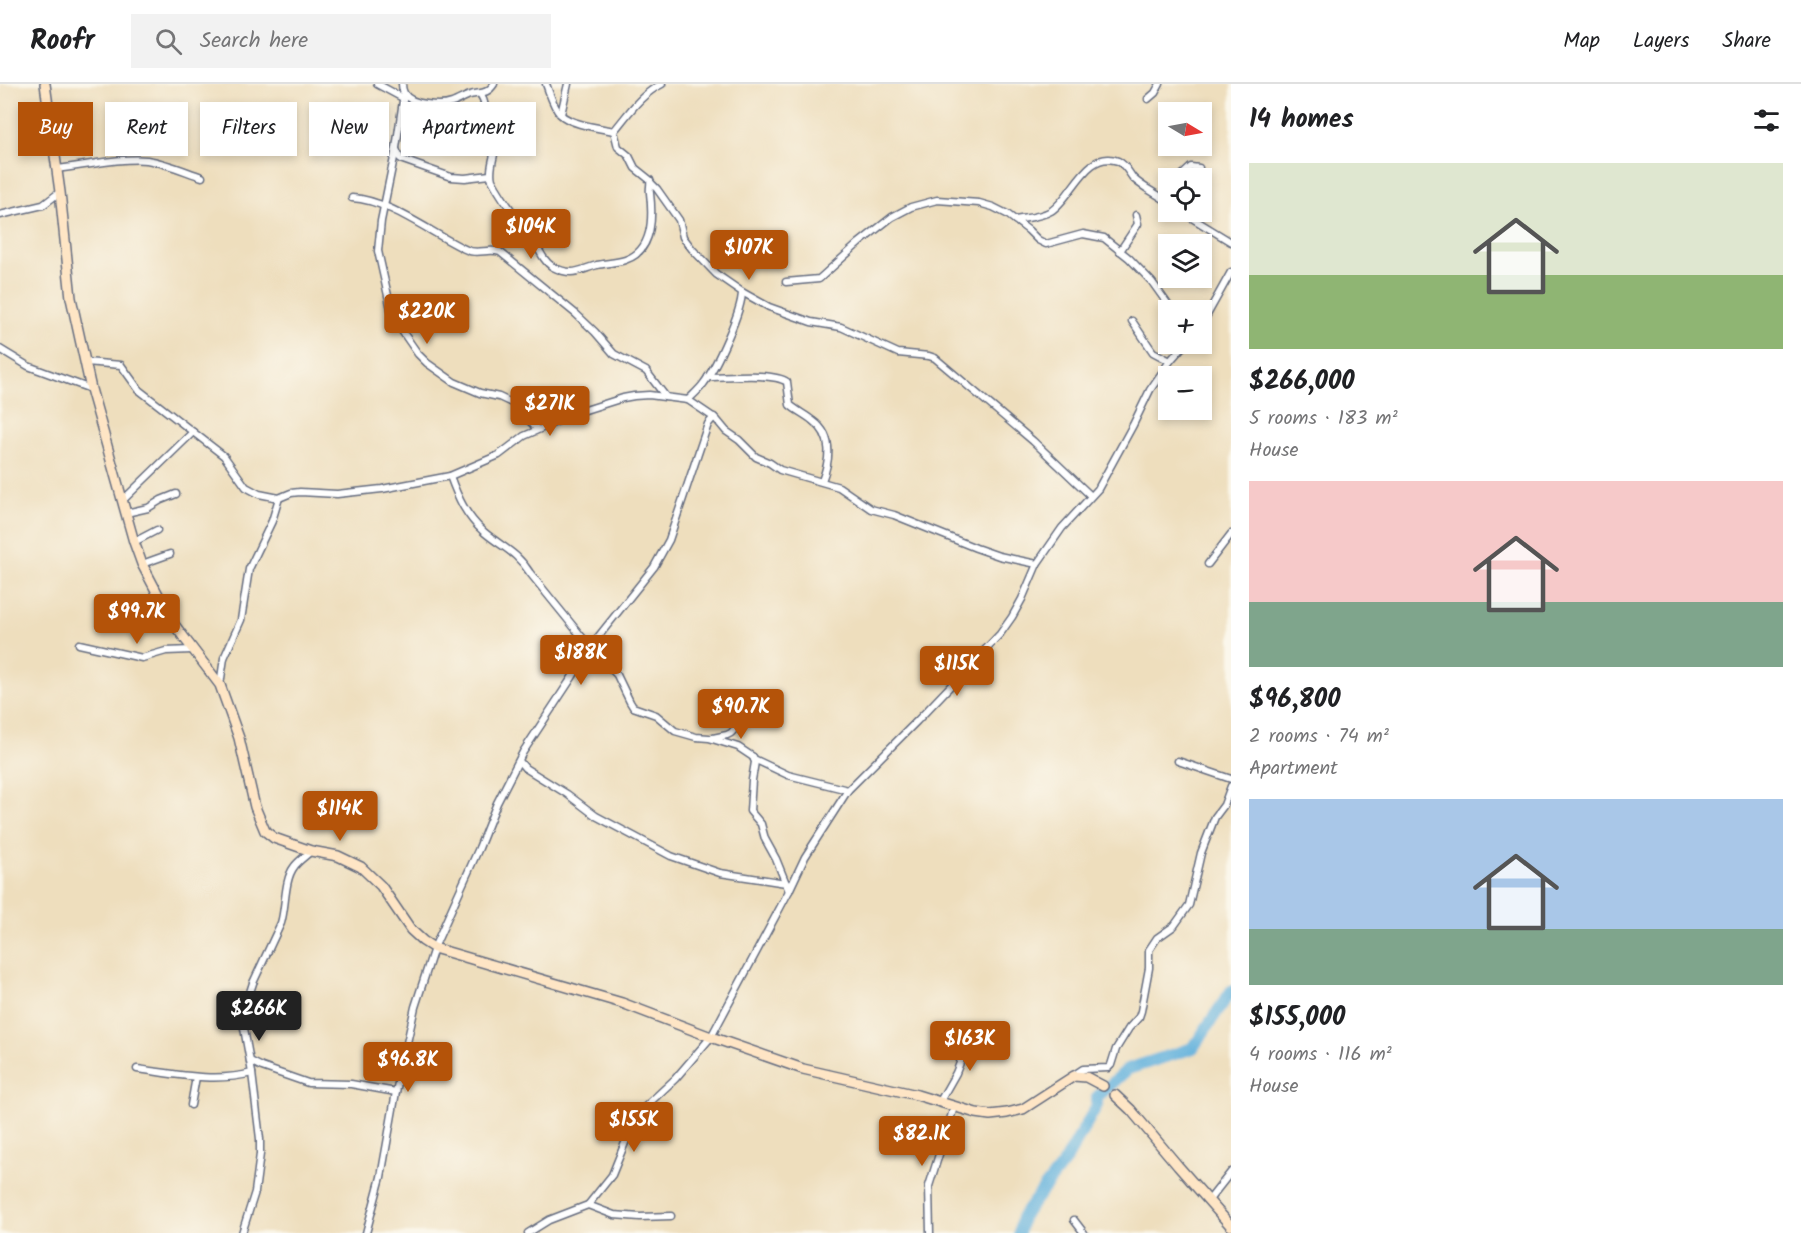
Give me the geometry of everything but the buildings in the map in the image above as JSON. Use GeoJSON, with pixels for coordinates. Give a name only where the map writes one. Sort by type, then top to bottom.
{"type":"FeatureCollection","features":[{"type":"Feature","properties":{"kind":"main road"},"geometry":{"type":"LineString","coordinates":[[45,84],[60,192],[71,298],[91,389],[134,542],[142,564],[173,623],[220,685],[239,738],[255,807],[265,831],[274,838],[311,851],[338,856],[361,867],[381,886],[411,930],[434,948],[622,1003],[803,1069],[917,1095],[990,1115],[1023,1109],[1074,1076],[1086,1077],[1103,1086]]}},
{"type":"Feature","properties":{"kind":"main road"},"geometry":{"type":"LineString","coordinates":[[1115,1095],[1131,1110],[1231,1226]]}},
{"type":"Feature","properties":{"kind":"street"},"geometry":{"type":"LineString","coordinates":[[377,84],[426,104],[447,104],[469,95],[488,91],[494,84]]}},
{"type":"Feature","properties":{"kind":"street"},"geometry":{"type":"LineString","coordinates":[[402,84],[403,96],[396,148],[384,206],[378,251],[390,308],[398,326],[427,363],[454,382],[514,404],[537,429]]}},
{"type":"Feature","properties":{"kind":"street"},"geometry":{"type":"LineString","coordinates":[[546,84],[553,103],[561,114],[575,122],[614,131]]}},
{"type":"Feature","properties":{"kind":"street"},"geometry":{"type":"LineString","coordinates":[[561,114],[568,84]]}},
{"type":"Feature","properties":{"kind":"street"},"geometry":{"type":"LineString","coordinates":[[614,131],[632,108],[650,91],[662,84]]}},
{"type":"Feature","properties":{"kind":"street"},"geometry":{"type":"LineString","coordinates":[[1148,99],[1160,84]]}},
{"type":"Feature","properties":{"kind":"street"},"geometry":{"type":"LineString","coordinates":[[480,94],[485,102],[486,114],[496,137],[490,175],[511,211],[530,234],[548,263],[557,268],[575,273],[597,265],[624,261],[640,251],[651,225],[652,204],[649,191],[651,183]]}},
{"type":"Feature","properties":{"kind":"street"},"geometry":{"type":"LineString","coordinates":[[614,131],[618,147],[629,156],[635,168],[649,177],[679,220],[683,237],[716,274],[769,307],[811,322],[841,327],[898,353],[935,358],[1033,441],[1091,496]]}},
{"type":"Feature","properties":{"kind":"street"},"geometry":{"type":"LineString","coordinates":[[396,148],[403,160],[447,176],[465,178],[490,175]]}},
{"type":"Feature","properties":{"kind":"street"},"geometry":{"type":"LineString","coordinates":[[1015,220],[1045,214],[1052,210],[1094,162],[1103,159],[1124,165],[1134,178],[1158,194]]}},
{"type":"Feature","properties":{"kind":"street"},"geometry":{"type":"LineString","coordinates":[[57,169],[114,161],[146,160],[202,177]]}},
{"type":"Feature","properties":{"kind":"street"},"geometry":{"type":"LineString","coordinates":[[1190,168],[1199,168]]}},
{"type":"Feature","properties":{"kind":"street"},"geometry":{"type":"LineString","coordinates":[[0,215],[43,205],[60,192]]}},
{"type":"Feature","properties":{"kind":"street"},"geometry":{"type":"LineString","coordinates":[[352,198],[364,199],[384,206],[471,252],[492,250],[500,252],[576,314],[614,354],[646,371],[666,397]]}},
{"type":"Feature","properties":{"kind":"street"},"geometry":{"type":"LineString","coordinates":[[786,282],[819,279],[892,217],[911,207],[930,201],[944,200],[988,205],[1007,214],[1046,244],[1091,234],[1104,238],[1152,282],[1165,300]]}},
{"type":"Feature","properties":{"kind":"street"},"geometry":{"type":"LineString","coordinates":[[1120,251],[1138,224],[1136,215]]}},
{"type":"Feature","properties":{"kind":"street"},"geometry":{"type":"LineString","coordinates":[[1198,222],[1231,242]]}},
{"type":"Feature","properties":{"kind":"street"},"geometry":{"type":"LineString","coordinates":[[1212,306],[1231,272]]}},
{"type":"Feature","properties":{"kind":"street"},"geometry":{"type":"LineString","coordinates":[[688,400],[715,366],[739,312],[742,292]]}},
{"type":"Feature","properties":{"kind":"street"},"geometry":{"type":"LineString","coordinates":[[1132,321],[1153,352],[1170,361]]}},
{"type":"Feature","properties":{"kind":"street"},"geometry":{"type":"LineString","coordinates":[[0,349],[28,366],[91,389]]}},
{"type":"Feature","properties":{"kind":"street"},"geometry":{"type":"LineString","coordinates":[[528,1233],[549,1220],[588,1204],[612,1175],[635,1118],[675,1079],[711,1037],[810,849],[848,790],[1000,634],[1017,608],[1037,564],[1062,528],[1098,489],[1134,425],[1150,390],[1176,354]]}},
{"type":"Feature","properties":{"kind":"street"},"geometry":{"type":"LineString","coordinates":[[86,362],[121,365],[139,390],[224,456],[246,487],[259,494],[279,498],[300,492],[338,494],[382,489],[450,476],[499,455],[537,429],[579,412],[624,398],[649,395],[688,400],[714,417],[726,431],[756,457],[780,470],[841,488],[871,508],[999,556],[1037,564]]}},
{"type":"Feature","properties":{"kind":"street"},"geometry":{"type":"LineString","coordinates":[[708,377],[749,376],[783,379],[788,382],[790,405],[815,422],[825,436],[829,455],[822,481]]}},
{"type":"Feature","properties":{"kind":"street"},"geometry":{"type":"LineString","coordinates":[[366,1233],[381,1177],[396,1092],[415,1006],[434,948],[497,803],[519,760],[590,647],[608,621],[654,567],[669,540],[708,424],[714,417]]}},
{"type":"Feature","properties":{"kind":"street"},"geometry":{"type":"LineString","coordinates":[[122,501],[193,432]]}},
{"type":"Feature","properties":{"kind":"street"},"geometry":{"type":"LineString","coordinates":[[450,476],[469,518],[483,532],[515,553],[523,562],[590,647],[617,675],[633,707],[656,715],[675,731],[738,747],[754,759],[788,775],[848,790]]}},
{"type":"Feature","properties":{"kind":"street"},"geometry":{"type":"LineString","coordinates":[[126,513],[148,508],[176,494]]}},
{"type":"Feature","properties":{"kind":"street"},"geometry":{"type":"LineString","coordinates":[[220,685],[224,658],[241,620],[249,569],[272,521],[279,498]]}},
{"type":"Feature","properties":{"kind":"street"},"geometry":{"type":"LineString","coordinates":[[134,542],[157,530]]}},
{"type":"Feature","properties":{"kind":"street"},"geometry":{"type":"LineString","coordinates":[[1208,564],[1231,534]]}},
{"type":"Feature","properties":{"kind":"street"},"geometry":{"type":"LineString","coordinates":[[142,564],[170,554]]}},
{"type":"Feature","properties":{"kind":"street"},"geometry":{"type":"LineString","coordinates":[[79,644],[142,658],[166,651],[192,650]]}},
{"type":"Feature","properties":{"kind":"street"},"geometry":{"type":"LineString","coordinates":[[709,738],[731,733],[753,709]]}},
{"type":"Feature","properties":{"kind":"street"},"geometry":{"type":"LineString","coordinates":[[753,757],[755,762],[750,811],[761,824],[765,839],[789,891]]}},
{"type":"Feature","properties":{"kind":"street"},"geometry":{"type":"LineString","coordinates":[[519,760],[525,768],[567,794],[596,816],[671,855],[720,873],[786,883]]}},
{"type":"Feature","properties":{"kind":"street"},"geometry":{"type":"LineString","coordinates":[[1178,761],[1231,779]]}},
{"type":"Feature","properties":{"kind":"street"},"geometry":{"type":"LineString","coordinates":[[1074,1076],[1083,1069],[1108,1068],[1128,1028],[1139,1017],[1149,968],[1149,950],[1157,938],[1174,926],[1189,905],[1201,853],[1231,786]]}},
{"type":"Feature","properties":{"kind":"street"},"geometry":{"type":"LineString","coordinates":[[242,1233],[255,1192],[260,1154],[259,1123],[242,1017],[243,1011],[253,983],[281,923],[289,876],[294,867],[311,851]]}},
{"type":"Feature","properties":{"kind":"street"},"geometry":{"type":"LineString","coordinates":[[939,1102],[956,1073],[973,1029]]}},
{"type":"Feature","properties":{"kind":"street"},"geometry":{"type":"LineString","coordinates":[[250,1061],[308,1083],[351,1084],[396,1092]]}},
{"type":"Feature","properties":{"kind":"street"},"geometry":{"type":"LineString","coordinates":[[137,1069],[196,1077],[234,1077],[252,1073]]}},
{"type":"Feature","properties":{"kind":"street"},"geometry":{"type":"LineString","coordinates":[[191,1105],[196,1077]]}},
{"type":"Feature","properties":{"kind":"street"},"geometry":{"type":"LineString","coordinates":[[930,1233],[929,1186],[954,1107]]}},
{"type":"Feature","properties":{"kind":"street"},"geometry":{"type":"LineString","coordinates":[[1209,1200],[1231,1172]]}},
{"type":"Feature","properties":{"kind":"street"},"geometry":{"type":"LineString","coordinates":[[588,1204],[614,1215],[671,1216]]}},
{"type":"Feature","properties":{"kind":"street"},"geometry":{"type":"LineString","coordinates":[[1074,1221],[1084,1233]]}},
{"type":"Feature","properties":{"kind":"waterway"},"geometry":{"type":"LineString","coordinates":[[1019,1233],[1022,1217],[1066,1160],[1097,1105],[1097,1097],[1128,1069],[1193,1048],[1231,991]]}}]}
